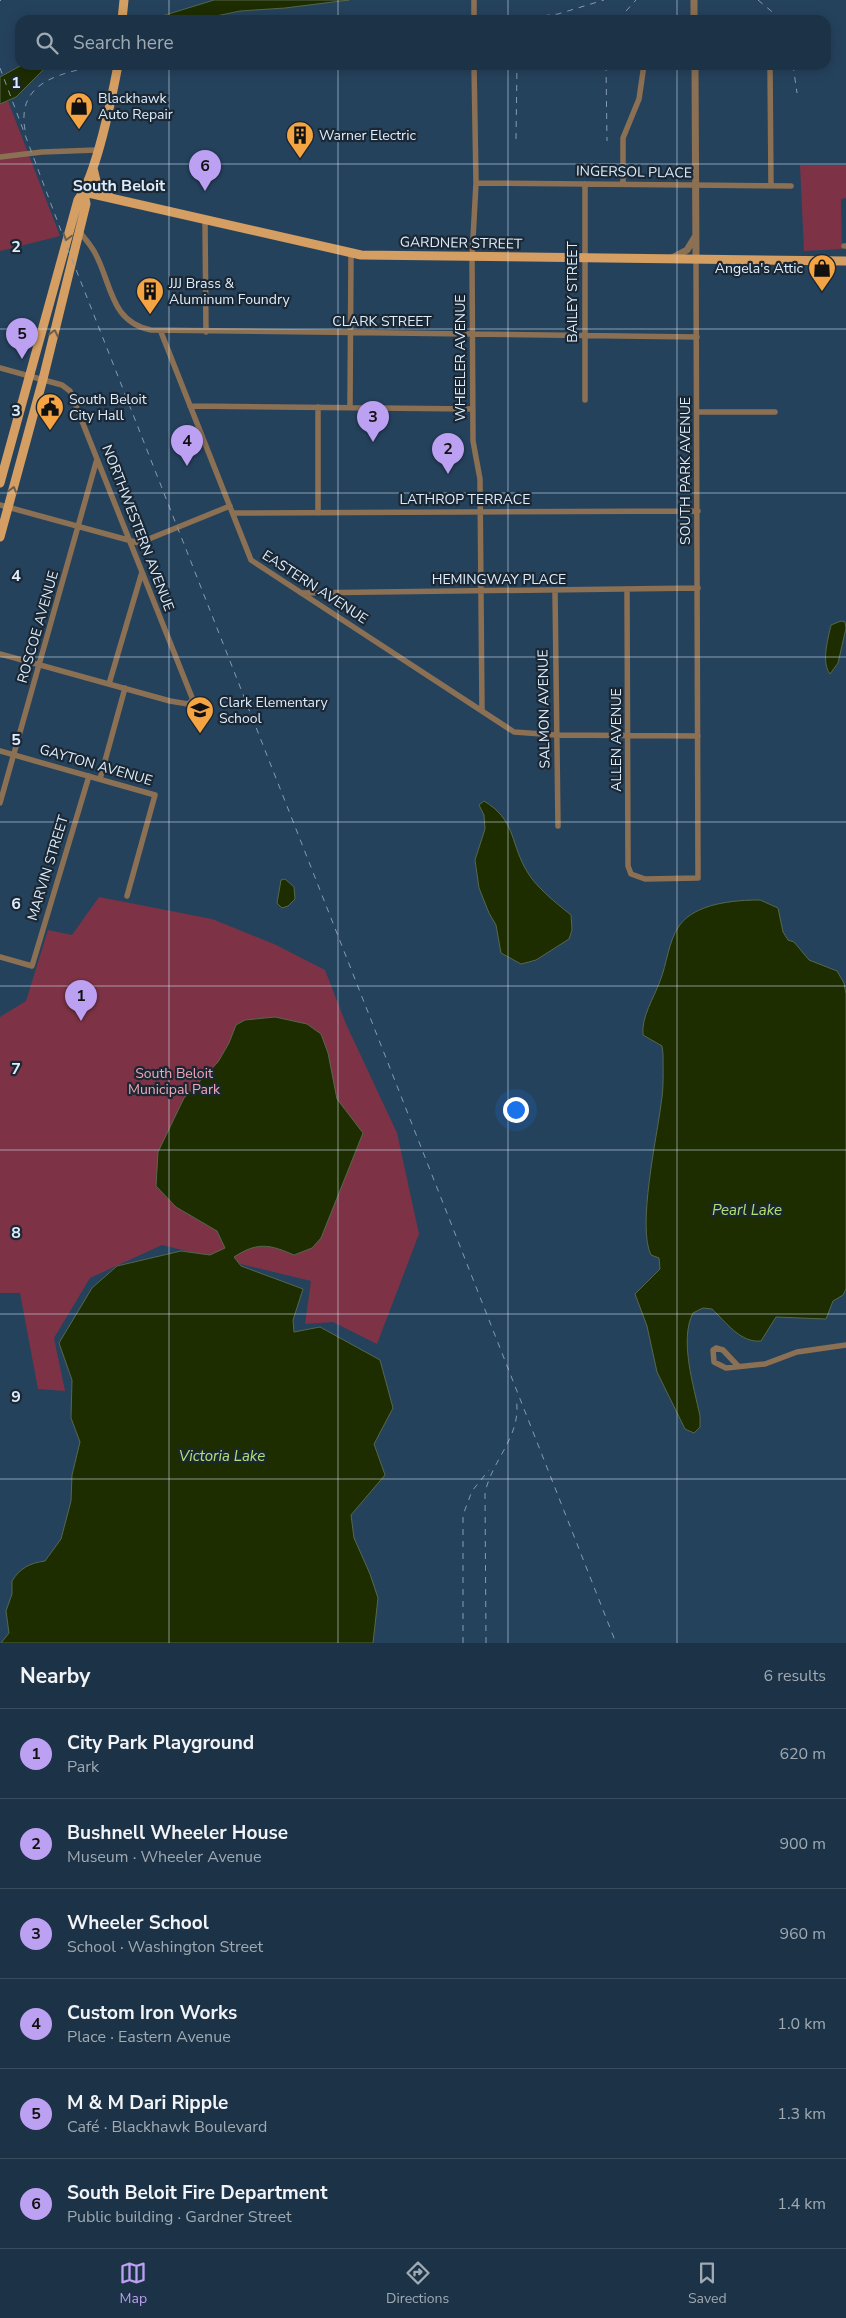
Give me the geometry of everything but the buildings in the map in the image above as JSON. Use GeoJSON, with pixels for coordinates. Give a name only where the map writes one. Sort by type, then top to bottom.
{"type":"FeatureCollection","features":[{"type":"Feature","properties":{"kind":"main road"},"geometry":{"type":"LineString","coordinates":[[0,482],[78,200],[84,192],[97,150],[117,70]]}},
{"type":"Feature","properties":{"kind":"main road"},"geometry":{"type":"LineString","coordinates":[[92,166],[97,185],[112,198]]}},
{"type":"Feature","properties":{"kind":"main road"},"geometry":{"type":"LineString","coordinates":[[0,537],[4,506],[43,379],[80,231],[86,204],[84,192]]}},
{"type":"Feature","properties":{"kind":"main road","name":"GARDNER STREET"},"geometry":{"type":"LineString","coordinates":[[84,192],[351,254],[669,260],[846,261]]}},
{"type":"Feature","properties":{"kind":"street"},"geometry":{"type":"LineString","coordinates":[[474,0],[474,15]]}},
{"type":"Feature","properties":{"kind":"street"},"geometry":{"type":"LineString","coordinates":[[694,0],[694,15]]}},
{"type":"Feature","properties":{"kind":"street","name":"WHEELER AVENUE"},"geometry":{"type":"LineString","coordinates":[[474,70],[476,183],[472,257],[473,441],[480,479],[482,711]]}},
{"type":"Feature","properties":{"kind":"street"},"geometry":{"type":"LineString","coordinates":[[623,184],[623,138],[639,99],[643,70]]}},
{"type":"Feature","properties":{"kind":"street","name":"SOUTH PARK AVENUE"},"geometry":{"type":"LineString","coordinates":[[695,70],[698,412],[698,878]]}},
{"type":"Feature","properties":{"kind":"street"},"geometry":{"type":"LineString","coordinates":[[770,70],[771,185]]}},
{"type":"Feature","properties":{"kind":"street"},"geometry":{"type":"LineString","coordinates":[[0,157],[42,152],[97,150]]}},
{"type":"Feature","properties":{"kind":"street","name":"INGERSOL PLACE"},"geometry":{"type":"LineString","coordinates":[[476,183],[791,186]]}},
{"type":"Feature","properties":{"kind":"street","name":"BAILEY STREET"},"geometry":{"type":"LineString","coordinates":[[585,184],[585,400]]}},
{"type":"Feature","properties":{"kind":"street"},"geometry":{"type":"LineString","coordinates":[[205,220],[206,332]]}},
{"type":"Feature","properties":{"kind":"street","name":"CLARK STREET"},"geometry":{"type":"LineString","coordinates":[[80,231],[96,254],[118,309],[128,322],[142,328],[161,332],[584,334],[697,337]]}},
{"type":"Feature","properties":{"kind":"street"},"geometry":{"type":"LineString","coordinates":[[669,260],[685,252],[696,235]]}},
{"type":"Feature","properties":{"kind":"street"},"geometry":{"type":"LineString","coordinates":[[350,407],[351,254]]}},
{"type":"Feature","properties":{"kind":"street","name":"EASTERN AVENUE"},"geometry":{"type":"LineString","coordinates":[[161,332],[251,560],[514,732],[556,735]]}},
{"type":"Feature","properties":{"kind":"street","name":"NORTHWESTERN AVENUE"},"geometry":{"type":"LineString","coordinates":[[0,368],[64,385],[70,390],[193,699],[192,702],[186,704],[124,688]]}},
{"type":"Feature","properties":{"kind":"street"},"geometry":{"type":"LineString","coordinates":[[190,406],[473,409]]}},
{"type":"Feature","properties":{"kind":"street"},"geometry":{"type":"LineString","coordinates":[[318,407],[318,513]]}},
{"type":"Feature","properties":{"kind":"street"},"geometry":{"type":"LineString","coordinates":[[698,412],[775,412]]}},
{"type":"Feature","properties":{"kind":"street","name":"ROSCOE AVENUE"},"geometry":{"type":"LineString","coordinates":[[0,803],[97,458]]}},
{"type":"Feature","properties":{"kind":"street"},"geometry":{"type":"LineString","coordinates":[[4,506],[131,541],[142,542],[230,506]]}},
{"type":"Feature","properties":{"kind":"street","name":"LATHROP TERRACE"},"geometry":{"type":"LineString","coordinates":[[233,513],[698,511]]}},
{"type":"Feature","properties":{"kind":"street"},"geometry":{"type":"LineString","coordinates":[[109,684],[142,572]]}},
{"type":"Feature","properties":{"kind":"street","name":"HEMINGWAY PLACE"},"geometry":{"type":"LineString","coordinates":[[301,593],[555,592],[698,588]]}},
{"type":"Feature","properties":{"kind":"street","name":"ALLEN AVENUE"},"geometry":{"type":"LineString","coordinates":[[627,590],[628,866],[631,874],[645,879],[698,878]]}},
{"type":"Feature","properties":{"kind":"street","name":"SALMON AVENUE"},"geometry":{"type":"LineString","coordinates":[[555,592],[558,826]]}},
{"type":"Feature","properties":{"kind":"street"},"geometry":{"type":"LineString","coordinates":[[0,654],[124,688],[100,779]]}},
{"type":"Feature","properties":{"kind":"street"},"geometry":{"type":"LineString","coordinates":[[556,735],[698,736]]}},
{"type":"Feature","properties":{"kind":"street","name":"GAYTON AVENUE"},"geometry":{"type":"LineString","coordinates":[[0,751],[155,795],[127,896]]}},
{"type":"Feature","properties":{"kind":"street","name":"MARVIN STREET"},"geometry":{"type":"LineString","coordinates":[[0,957],[32,966],[89,776]]}},
{"type":"Feature","properties":{"kind":"street"},"geometry":{"type":"LineString","coordinates":[[738,1366],[723,1350],[716,1348],[713,1350],[712,1357],[720,1366],[738,1366],[765,1364],[797,1352],[846,1345]]}},
{"type":"Feature","properties":{"kind":"green space"},"geometry":{"type":"Polygon","coordinates":[[[8,101],[60,236],[0,251],[0,104],[8,101]]]}},
{"type":"Feature","properties":{"kind":"green space"},"geometry":{"type":"Polygon","coordinates":[[[800,165],[846,165],[846,198],[841,199],[842,249],[804,251],[800,165]]]}},
{"type":"Feature","properties":{"kind":"green space","name":"South Beloit Municipal Park"},"geometry":{"type":"Polygon","coordinates":[[[99,897],[212,919],[274,944],[325,970],[346,1024],[397,1133],[419,1234],[377,1344],[333,1322],[305,1324],[311,1281],[162,1245],[90,1278],[54,1338],[65,1391],[38,1389],[20,1293],[0,1293],[0,1017],[26,1001],[48,930],[72,935],[99,897]]]}},
{"type":"Feature","properties":{"kind":"water"},"geometry":{"type":"Polygon","coordinates":[[[214,0],[349,0],[285,8],[240,11],[221,15],[165,15],[214,0]]]}},
{"type":"Feature","properties":{"kind":"water"},"geometry":{"type":"Polygon","coordinates":[[[15,69],[43,70],[16,97],[0,104],[0,77],[15,69]]]}},
{"type":"Feature","properties":{"kind":"water"},"geometry":{"type":"Polygon","coordinates":[[[841,621],[845,622],[846,628],[838,663],[830,674],[826,663],[828,637],[831,625],[841,621]]]}},
{"type":"Feature","properties":{"kind":"water"},"geometry":{"type":"Polygon","coordinates":[[[484,801],[494,808],[507,823],[520,858],[534,882],[571,915],[572,930],[569,939],[536,960],[521,964],[501,953],[496,925],[479,888],[475,860],[485,829],[484,815],[479,805],[484,801]]]}},
{"type":"Feature","properties":{"kind":"water"},"geometry":{"type":"Polygon","coordinates":[[[285,879],[294,887],[295,899],[288,906],[282,908],[277,903],[281,880],[285,879]]]}},
{"type":"Feature","properties":{"kind":"water","name":"Pearl Lake"},"geometry":{"type":"Polygon","coordinates":[[[760,900],[778,908],[783,932],[788,940],[794,942],[809,960],[837,971],[844,983],[846,994],[846,1289],[843,1295],[833,1301],[826,1319],[776,1317],[761,1341],[746,1339],[734,1331],[712,1309],[703,1308],[693,1313],[687,1336],[687,1350],[700,1416],[700,1427],[694,1433],[685,1429],[657,1372],[647,1326],[635,1294],[660,1269],[659,1258],[651,1255],[647,1242],[646,1224],[649,1181],[662,1098],[663,1054],[662,1046],[643,1035],[643,1028],[672,939],[686,918],[695,912],[716,904],[760,900]]]}},
{"type":"Feature","properties":{"kind":"water","name":"Victoria Lake"},"geometry":{"type":"Polygon","coordinates":[[[275,1017],[307,1024],[321,1034],[328,1053],[337,1099],[363,1133],[321,1238],[312,1248],[294,1255],[263,1246],[242,1252],[234,1257],[241,1266],[303,1289],[293,1320],[294,1332],[320,1327],[380,1360],[393,1408],[374,1444],[385,1475],[351,1515],[354,1538],[378,1598],[373,1643],[1,1643],[9,1633],[6,1611],[12,1594],[12,1581],[26,1567],[45,1561],[61,1539],[71,1501],[72,1475],[80,1442],[71,1418],[72,1380],[59,1343],[92,1288],[117,1266],[181,1251],[210,1255],[225,1248],[217,1231],[176,1207],[156,1186],[158,1152],[184,1098],[218,1062],[229,1043],[236,1025],[245,1020],[275,1017]]]}},
{"type":"Feature","properties":{"kind":"railway"},"geometry":{"type":"LineString","coordinates":[[550,15],[604,0]]}},
{"type":"Feature","properties":{"kind":"railway"},"geometry":{"type":"LineString","coordinates":[[622,15],[636,0]]}},
{"type":"Feature","properties":{"kind":"railway"},"geometry":{"type":"LineString","coordinates":[[758,0],[776,15]]}},
{"type":"Feature","properties":{"kind":"railway"},"geometry":{"type":"LineString","coordinates":[[0,68],[66,244],[616,1643]]}},
{"type":"Feature","properties":{"kind":"railway"},"geometry":{"type":"LineString","coordinates":[[25,130],[24,113],[28,100],[35,90],[45,82],[58,76],[80,70]]}},
{"type":"Feature","properties":{"kind":"railway"},"geometry":{"type":"LineString","coordinates":[[516,139],[517,70]]}},
{"type":"Feature","properties":{"kind":"railway"},"geometry":{"type":"LineString","coordinates":[[606,70],[607,141]]}},
{"type":"Feature","properties":{"kind":"railway"},"geometry":{"type":"LineString","coordinates":[[794,70],[797,93]]}},
{"type":"Feature","properties":{"kind":"railway"},"geometry":{"type":"LineString","coordinates":[[486,1643],[485,1493],[515,1424],[516,1398]]}},
{"type":"Feature","properties":{"kind":"railway"},"geometry":{"type":"LineString","coordinates":[[463,1643],[463,1515],[472,1491],[489,1470]]}},
{"type":"Feature","properties":{"kind":"place","name":"Blackhawk Auto Repair"},"geometry":{"type":"Point","coordinates":[79,130]}},
{"type":"Feature","properties":{"kind":"place","name":"Warner Electric"},"geometry":{"type":"Point","coordinates":[300,159]}},
{"type":"Feature","properties":{"kind":"place","name":"South Beloit Fire Department"},"geometry":{"type":"Point","coordinates":[205,191]}},
{"type":"Feature","properties":{"kind":"place","name":"Angela's Attic"},"geometry":{"type":"Point","coordinates":[822,292]}},
{"type":"Feature","properties":{"kind":"place","name":"JJJ Brass & Aluminum Foundry"},"geometry":{"type":"Point","coordinates":[150,315]}},
{"type":"Feature","properties":{"kind":"place","name":"M & M Dari Ripple"},"geometry":{"type":"Point","coordinates":[22,359]}},
{"type":"Feature","properties":{"kind":"place","name":"South Beloit City Hall"},"geometry":{"type":"Point","coordinates":[50,431]}},
{"type":"Feature","properties":{"kind":"place","name":"Wheeler School"},"geometry":{"type":"Point","coordinates":[373,442]}},
{"type":"Feature","properties":{"kind":"place","name":"Custom Iron Works"},"geometry":{"type":"Point","coordinates":[187,466]}},
{"type":"Feature","properties":{"kind":"place","name":"Bushnell Wheeler House"},"geometry":{"type":"Point","coordinates":[448,474]}},
{"type":"Feature","properties":{"kind":"place","name":"Clark Elementary School"},"geometry":{"type":"Point","coordinates":[200,734]}},
{"type":"Feature","properties":{"kind":"place","name":"City Park Playground"},"geometry":{"type":"Point","coordinates":[81,1021]}},
{"type":"Feature","properties":{"kind":"district","name":"South Beloit"},"geometry":{"type":"Point","coordinates":[119,186]}}]}
